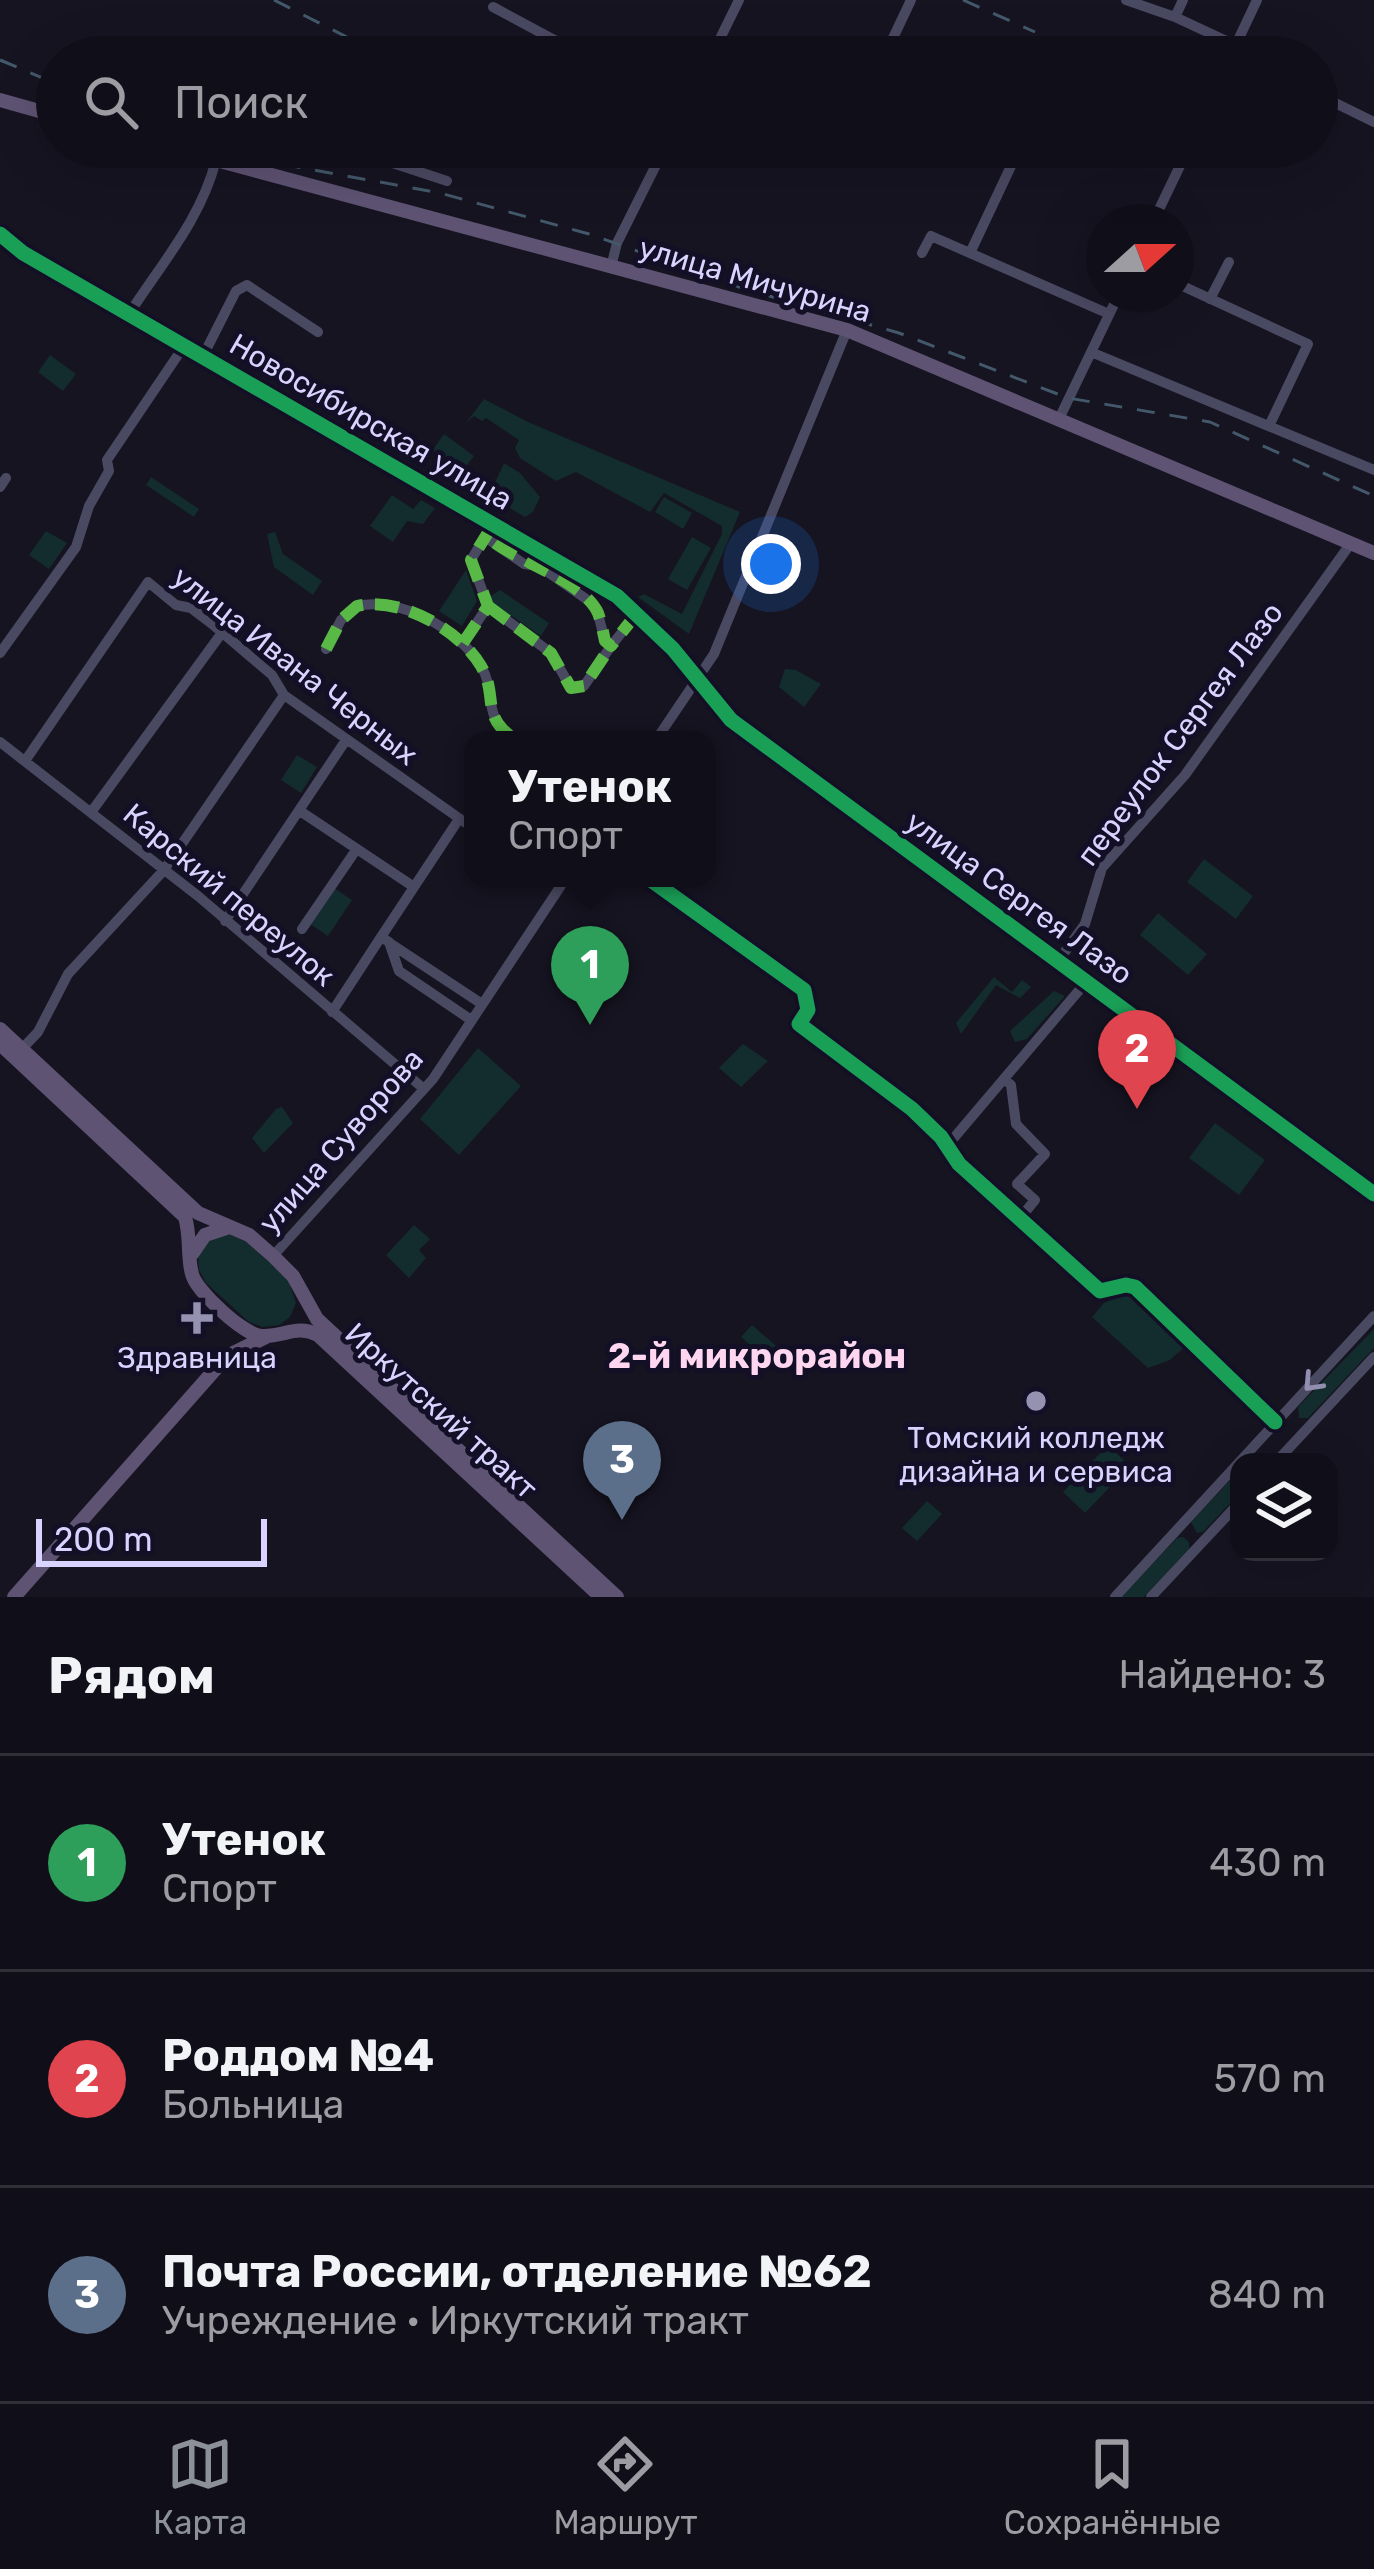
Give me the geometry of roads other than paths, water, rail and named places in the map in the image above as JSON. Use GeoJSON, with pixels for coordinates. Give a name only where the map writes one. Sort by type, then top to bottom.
{"type":"FeatureCollection","features":[{"type":"Feature","properties":{"kind":"main road"},"geometry":{"type":"LineString","coordinates":[[0,100],[36,110]]}},
{"type":"Feature","properties":{"kind":"main road","name":"улица Мичурина"},"geometry":{"type":"LineString","coordinates":[[245,168],[847,330],[1374,553]]}},
{"type":"Feature","properties":{"kind":"main road","name":"Иркутский тракт"},"geometry":{"type":"LineString","coordinates":[[0,1028],[18,1053],[176,1207],[189,1231],[196,1284],[225,1312],[251,1334],[298,1329],[318,1335],[602,1597]]}},
{"type":"Feature","properties":{"kind":"main road","name":"Иркутский тракт"},"geometry":{"type":"LineString","coordinates":[[0,1044],[18,1053],[198,1213],[248,1235],[273,1256],[293,1276],[317,1319],[617,1597]]}},
{"type":"Feature","properties":{"kind":"main road"},"geometry":{"type":"LineString","coordinates":[[192,1256],[205,1235],[229,1227]]}},
{"type":"Feature","properties":{"kind":"main road"},"geometry":{"type":"LineString","coordinates":[[225,1312],[232,1331],[227,1355]]}},
{"type":"Feature","properties":{"kind":"main road"},"geometry":{"type":"LineString","coordinates":[[14,1597],[227,1355],[266,1336]]}},
{"type":"Feature","properties":{"kind":"street"},"geometry":{"type":"LineString","coordinates":[[721,36],[739,0]]}},
{"type":"Feature","properties":{"kind":"street"},"geometry":{"type":"LineString","coordinates":[[894,36],[911,0]]}},
{"type":"Feature","properties":{"kind":"street"},"geometry":{"type":"LineString","coordinates":[[1126,0],[1175,17],[1206,36]]}},
{"type":"Feature","properties":{"kind":"street"},"geometry":{"type":"LineString","coordinates":[[1175,17],[1183,0]]}},
{"type":"Feature","properties":{"kind":"street"},"geometry":{"type":"LineString","coordinates":[[1241,36],[1257,0]]}},
{"type":"Feature","properties":{"kind":"street"},"geometry":{"type":"LineString","coordinates":[[493,7],[547,36]]}},
{"type":"Feature","properties":{"kind":"street"},"geometry":{"type":"LineString","coordinates":[[1338,104],[1374,122]]}},
{"type":"Feature","properties":{"kind":"street"},"geometry":{"type":"LineString","coordinates":[[129,314],[198,214],[212,168]]}},
{"type":"Feature","properties":{"kind":"street"},"geometry":{"type":"LineString","coordinates":[[408,168],[447,181]]}},
{"type":"Feature","properties":{"kind":"street"},"geometry":{"type":"LineString","coordinates":[[610,267],[654,168]]}},
{"type":"Feature","properties":{"kind":"street"},"geometry":{"type":"LineString","coordinates":[[970,253],[1010,168]]}},
{"type":"Feature","properties":{"kind":"street"},"geometry":{"type":"LineString","coordinates":[[1162,204],[1179,168]]}},
{"type":"Feature","properties":{"kind":"street","name":"Новосибирская улица"},"geometry":{"type":"LineString","coordinates":[[0,233],[23,253],[638,612],[696,680]]}},
{"type":"Feature","properties":{"kind":"street"},"geometry":{"type":"LineString","coordinates":[[922,253],[931,236],[1109,314],[1058,421]]}},
{"type":"Feature","properties":{"kind":"street"},"geometry":{"type":"LineString","coordinates":[[1210,299],[1228,262]]}},
{"type":"Feature","properties":{"kind":"street"},"geometry":{"type":"LineString","coordinates":[[202,356],[236,291],[247,285],[318,332]]}},
{"type":"Feature","properties":{"kind":"street"},"geometry":{"type":"LineString","coordinates":[[1194,292],[1308,344],[1269,426]]}},
{"type":"Feature","properties":{"kind":"street"},"geometry":{"type":"LineString","coordinates":[[662,731],[714,654],[847,330]]}},
{"type":"Feature","properties":{"kind":"street"},"geometry":{"type":"LineString","coordinates":[[0,653],[76,547],[89,506],[109,471],[107,460],[184,346]]}},
{"type":"Feature","properties":{"kind":"street"},"geometry":{"type":"LineString","coordinates":[[1091,352],[1374,470]]}},
{"type":"Feature","properties":{"kind":"street"},"geometry":{"type":"LineString","coordinates":[[494,524],[471,560],[488,606],[551,653],[571,688],[584,686],[638,612]]}},
{"type":"Feature","properties":{"kind":"street"},"geometry":{"type":"LineString","coordinates":[[485,537],[524,564],[539,566],[589,601],[611,646]]}},
{"type":"Feature","properties":{"kind":"street","name":"переулок Сергея Лазо"},"geometry":{"type":"LineString","coordinates":[[1059,960],[1084,924],[1102,868],[1185,776],[1351,543]]}},
{"type":"Feature","properties":{"kind":"street","name":"улица Ивана Черных"},"geometry":{"type":"LineString","coordinates":[[26,761],[148,582],[176,605],[191,608],[272,675],[284,695],[464,822]]}},
{"type":"Feature","properties":{"kind":"street"},"geometry":{"type":"LineString","coordinates":[[326,649],[348,611],[365,604],[404,608],[463,643],[484,673],[492,719],[506,731]]}},
{"type":"Feature","properties":{"kind":"street"},"geometry":{"type":"LineString","coordinates":[[463,643],[488,606]]}},
{"type":"Feature","properties":{"kind":"street"},"geometry":{"type":"LineString","coordinates":[[92,811],[221,634]]}},
{"type":"Feature","properties":{"kind":"street","name":"улица Сергея Лазо"},"geometry":{"type":"LineString","coordinates":[[696,680],[731,720],[1374,1194]]}},
{"type":"Feature","properties":{"kind":"street"},"geometry":{"type":"LineString","coordinates":[[18,1053],[38,1032],[68,974],[164,870],[284,695]]}},
{"type":"Feature","properties":{"kind":"street"},"geometry":{"type":"LineString","coordinates":[[224,921],[346,740]]}},
{"type":"Feature","properties":{"kind":"street","name":"Карский переулок"},"geometry":{"type":"LineString","coordinates":[[0,742],[92,811],[424,1089]]}},
{"type":"Feature","properties":{"kind":"street"},"geometry":{"type":"LineString","coordinates":[[300,811],[414,887]]}},
{"type":"Feature","properties":{"kind":"street"},"geometry":{"type":"LineString","coordinates":[[332,1012],[385,939],[459,819]]}},
{"type":"Feature","properties":{"kind":"street"},"geometry":{"type":"LineString","coordinates":[[302,929],[356,850]]}},
{"type":"Feature","properties":{"kind":"street","name":"улица Суворова"},"geometry":{"type":"LineString","coordinates":[[273,1256],[424,1089],[557,887]]}},
{"type":"Feature","properties":{"kind":"street"},"geometry":{"type":"LineString","coordinates":[[661,887],[804,990],[808,1010],[800,1024],[912,1109],[959,1164],[1100,1291],[1135,1287],[1275,1422]]}},
{"type":"Feature","properties":{"kind":"street"},"geometry":{"type":"LineString","coordinates":[[385,939],[482,1004]]}},
{"type":"Feature","properties":{"kind":"street"},"geometry":{"type":"LineString","coordinates":[[385,939],[399,971],[471,1020]]}},
{"type":"Feature","properties":{"kind":"street"},"geometry":{"type":"LineString","coordinates":[[946,1146],[1087,981]]}},
{"type":"Feature","properties":{"kind":"street"},"geometry":{"type":"LineString","coordinates":[[1004,1078],[1011,1085],[1016,1124],[1046,1154],[1017,1184],[1035,1200],[1021,1217]]}},
{"type":"Feature","properties":{"kind":"street"},"geometry":{"type":"LineString","coordinates":[[1115,1597],[1374,1316]]}},
{"type":"Feature","properties":{"kind":"street"},"geometry":{"type":"LineString","coordinates":[[1284,1453],[1374,1357]]}},
{"type":"Feature","properties":{"kind":"street"},"geometry":{"type":"LineString","coordinates":[[1250,1450],[1253,1453]]}},
{"type":"Feature","properties":{"kind":"street"},"geometry":{"type":"LineString","coordinates":[[1151,1597],[1230,1512]]}},
{"type":"Feature","properties":{"kind":"street"},"geometry":{"type":"LineString","coordinates":[[1181,1526],[1200,1544]]}},
{"type":"Feature","properties":{"kind":"railway"},"geometry":{"type":"LineString","coordinates":[[274,0],[345,36]]}},
{"type":"Feature","properties":{"kind":"railway"},"geometry":{"type":"LineString","coordinates":[[963,0],[1035,32]]}},
{"type":"Feature","properties":{"kind":"railway"},"geometry":{"type":"LineString","coordinates":[[0,60],[36,75]]}},
{"type":"Feature","properties":{"kind":"railway"},"geometry":{"type":"LineString","coordinates":[[302,168],[440,193],[589,234],[745,289],[899,333],[1068,398],[1210,422],[1374,496]]}},
{"type":"Feature","properties":{"kind":"place","name":"Утенок"},"geometry":{"type":"Point","coordinates":[590,1025]}},
{"type":"Feature","properties":{"kind":"place","name":"Роддом №4"},"geometry":{"type":"Point","coordinates":[1137,1109]}},
{"type":"Feature","properties":{"kind":"place","name":"Здравница"},"geometry":{"type":"Point","coordinates":[197,1318]}},
{"type":"Feature","properties":{"kind":"place","name":"Томский колледж дизайна и сервиса"},"geometry":{"type":"Point","coordinates":[1036,1401]}},
{"type":"Feature","properties":{"kind":"place","name":"Почта России, отделение №62"},"geometry":{"type":"Point","coordinates":[622,1520]}},
{"type":"Feature","properties":{"kind":"district","name":"2-й микрорайон"},"geometry":{"type":"Point","coordinates":[757,1355]}}]}
